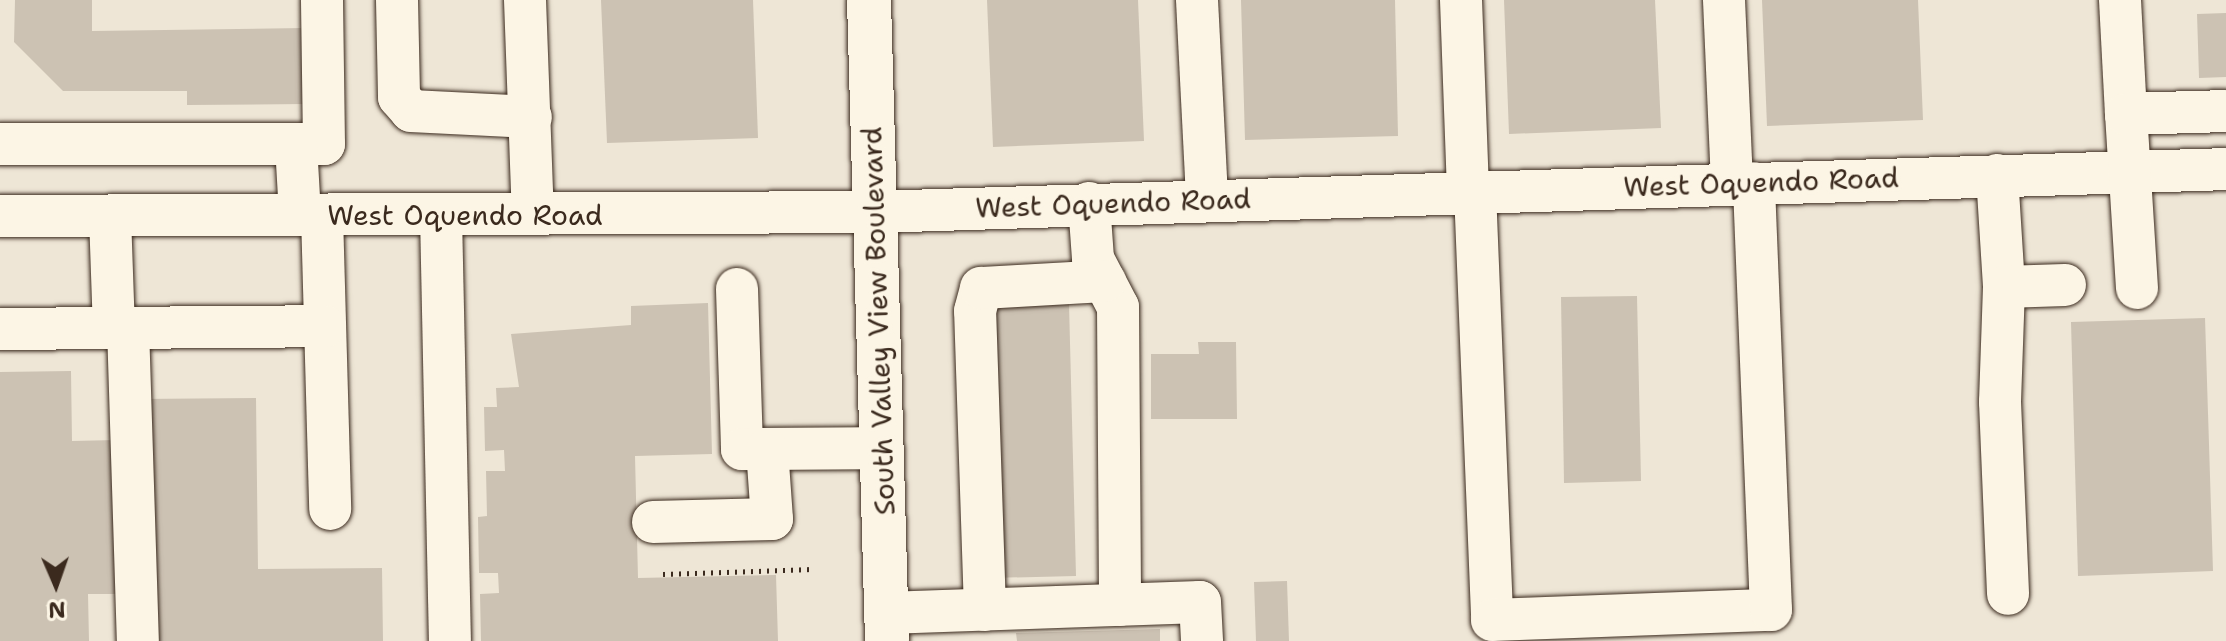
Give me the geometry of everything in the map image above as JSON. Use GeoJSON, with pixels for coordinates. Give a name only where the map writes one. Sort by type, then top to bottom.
{"type":"FeatureCollection","features":[{"type":"Feature","properties":{"kind":"main road","name":"South Valley View Boulevard"},"geometry":{"type":"LineString","coordinates":[[869,0],[887,627]]}},
{"type":"Feature","properties":{"kind":"street"},"geometry":{"type":"LineString","coordinates":[[8,216],[8,146],[324,144],[322,0]]}},
{"type":"Feature","properties":{"kind":"street"},"geometry":{"type":"LineString","coordinates":[[397,0],[399,97],[411,111],[531,117]]}},
{"type":"Feature","properties":{"kind":"street"},"geometry":{"type":"LineString","coordinates":[[525,0],[533,214]]}},
{"type":"Feature","properties":{"kind":"street"},"geometry":{"type":"LineString","coordinates":[[1197,0],[1207,199]]}},
{"type":"Feature","properties":{"kind":"street"},"geometry":{"type":"LineString","coordinates":[[1461,0],[1492,620],[1771,610],[1743,183],[1724,0]]}},
{"type":"Feature","properties":{"kind":"street"},"geometry":{"type":"LineString","coordinates":[[2120,0],[2137,288]]}},
{"type":"Feature","properties":{"kind":"street"},"geometry":{"type":"LineString","coordinates":[[2126,114],[2226,111]]}},
{"type":"Feature","properties":{"kind":"street"},"geometry":{"type":"LineString","coordinates":[[296,145],[311,215],[325,326],[330,509]]}},
{"type":"Feature","properties":{"kind":"street","name":"West Oquendo Road"},"geometry":{"type":"LineString","coordinates":[[8,216],[875,212],[1207,199],[2226,169]]}},
{"type":"Feature","properties":{"kind":"street"},"geometry":{"type":"LineString","coordinates":[[1997,175],[2004,287],[2000,402],[2008,594]]}},
{"type":"Feature","properties":{"kind":"street"},"geometry":{"type":"LineString","coordinates":[[1089,203],[1093,259],[1118,307],[1120,605]]}},
{"type":"Feature","properties":{"kind":"street"},"geometry":{"type":"LineString","coordinates":[[441,215],[450,641]]}},
{"type":"Feature","properties":{"kind":"street"},"geometry":{"type":"LineString","coordinates":[[110,216],[121,327],[138,641]]}},
{"type":"Feature","properties":{"kind":"street"},"geometry":{"type":"LineString","coordinates":[[985,610],[975,311],[981,288],[1105,281]]}},
{"type":"Feature","properties":{"kind":"street"},"geometry":{"type":"LineString","coordinates":[[2004,287],[2065,285]]}},
{"type":"Feature","properties":{"kind":"street"},"geometry":{"type":"LineString","coordinates":[[737,289],[742,449],[882,448]]}},
{"type":"Feature","properties":{"kind":"street"},"geometry":{"type":"LineString","coordinates":[[0,329],[325,326]]}},
{"type":"Feature","properties":{"kind":"street"},"geometry":{"type":"LineString","coordinates":[[653,522],[772,519],[767,449]]}},
{"type":"Feature","properties":{"kind":"street"},"geometry":{"type":"LineString","coordinates":[[887,627],[985,610],[1200,602],[1202,641]]}},
{"type":"Feature","properties":{"kind":"path"},"geometry":{"type":"LineString","coordinates":[[663,574],[813,569]]}},
{"type":"Feature","properties":{"kind":"shaded area"},"geometry":{"type":"Polygon","coordinates":[[[0,0],[2226,0],[2226,641],[0,641],[0,0]]]}},
{"type":"Feature","properties":{"kind":"building"},"geometry":{"type":"Polygon","coordinates":[[[15,0],[92,0],[92,31],[304,28],[305,104],[187,105],[187,91],[63,91],[14,42],[15,0]]]}},
{"type":"Feature","properties":{"kind":"building"},"geometry":{"type":"Polygon","coordinates":[[[601,0],[753,0],[758,138],[607,143],[601,0]]]}},
{"type":"Feature","properties":{"kind":"building"},"geometry":{"type":"Polygon","coordinates":[[[987,0],[1138,0],[1144,141],[993,147],[987,0]]]}},
{"type":"Feature","properties":{"kind":"building"},"geometry":{"type":"Polygon","coordinates":[[[1241,0],[1395,0],[1398,136],[1245,140],[1241,0]]]}},
{"type":"Feature","properties":{"kind":"building"},"geometry":{"type":"Polygon","coordinates":[[[1504,0],[1655,0],[1661,128],[1509,134],[1504,0]]]}},
{"type":"Feature","properties":{"kind":"building"},"geometry":{"type":"Polygon","coordinates":[[[1762,0],[1918,0],[1923,120],[1767,126],[1762,0]]]}},
{"type":"Feature","properties":{"kind":"building"},"geometry":{"type":"Polygon","coordinates":[[[2226,13],[2226,77],[2199,78],[2197,14],[2226,13]]]}},
{"type":"Feature","properties":{"kind":"building"},"geometry":{"type":"Polygon","coordinates":[[[1637,296],[1641,481],[1564,483],[1561,297],[1637,296]]]}},
{"type":"Feature","properties":{"kind":"building"},"geometry":{"type":"Polygon","coordinates":[[[708,303],[712,454],[635,456],[638,578],[776,575],[778,641],[481,641],[480,594],[499,593],[498,573],[479,573],[478,517],[487,516],[486,471],[505,471],[504,450],[485,451],[484,407],[497,407],[496,388],[519,387],[511,334],[631,325],[631,306],[708,303]]]}},
{"type":"Feature","properties":{"kind":"building"},"geometry":{"type":"Polygon","coordinates":[[[1069,304],[1076,576],[989,578],[983,307],[1069,304]]]}},
{"type":"Feature","properties":{"kind":"building"},"geometry":{"type":"Polygon","coordinates":[[[2205,318],[2213,571],[2078,576],[2071,322],[2205,318]]]}},
{"type":"Feature","properties":{"kind":"building"},"geometry":{"type":"Polygon","coordinates":[[[1198,342],[1236,342],[1237,419],[1151,419],[1151,354],[1199,354],[1198,342]]]}},
{"type":"Feature","properties":{"kind":"building"},"geometry":{"type":"Polygon","coordinates":[[[71,371],[72,441],[116,440],[118,594],[88,594],[89,641],[0,641],[0,372],[71,371]]]}},
{"type":"Feature","properties":{"kind":"building"},"geometry":{"type":"Polygon","coordinates":[[[256,398],[258,569],[382,568],[383,641],[141,641],[138,399],[256,398]]]}},
{"type":"Feature","properties":{"kind":"building"},"geometry":{"type":"Polygon","coordinates":[[[1287,581],[1289,641],[1256,641],[1254,582],[1287,581]]]}},
{"type":"Feature","properties":{"kind":"building"},"geometry":{"type":"Polygon","coordinates":[[[1160,629],[1160,641],[1017,641],[1016,633],[1160,629]]]}}]}
